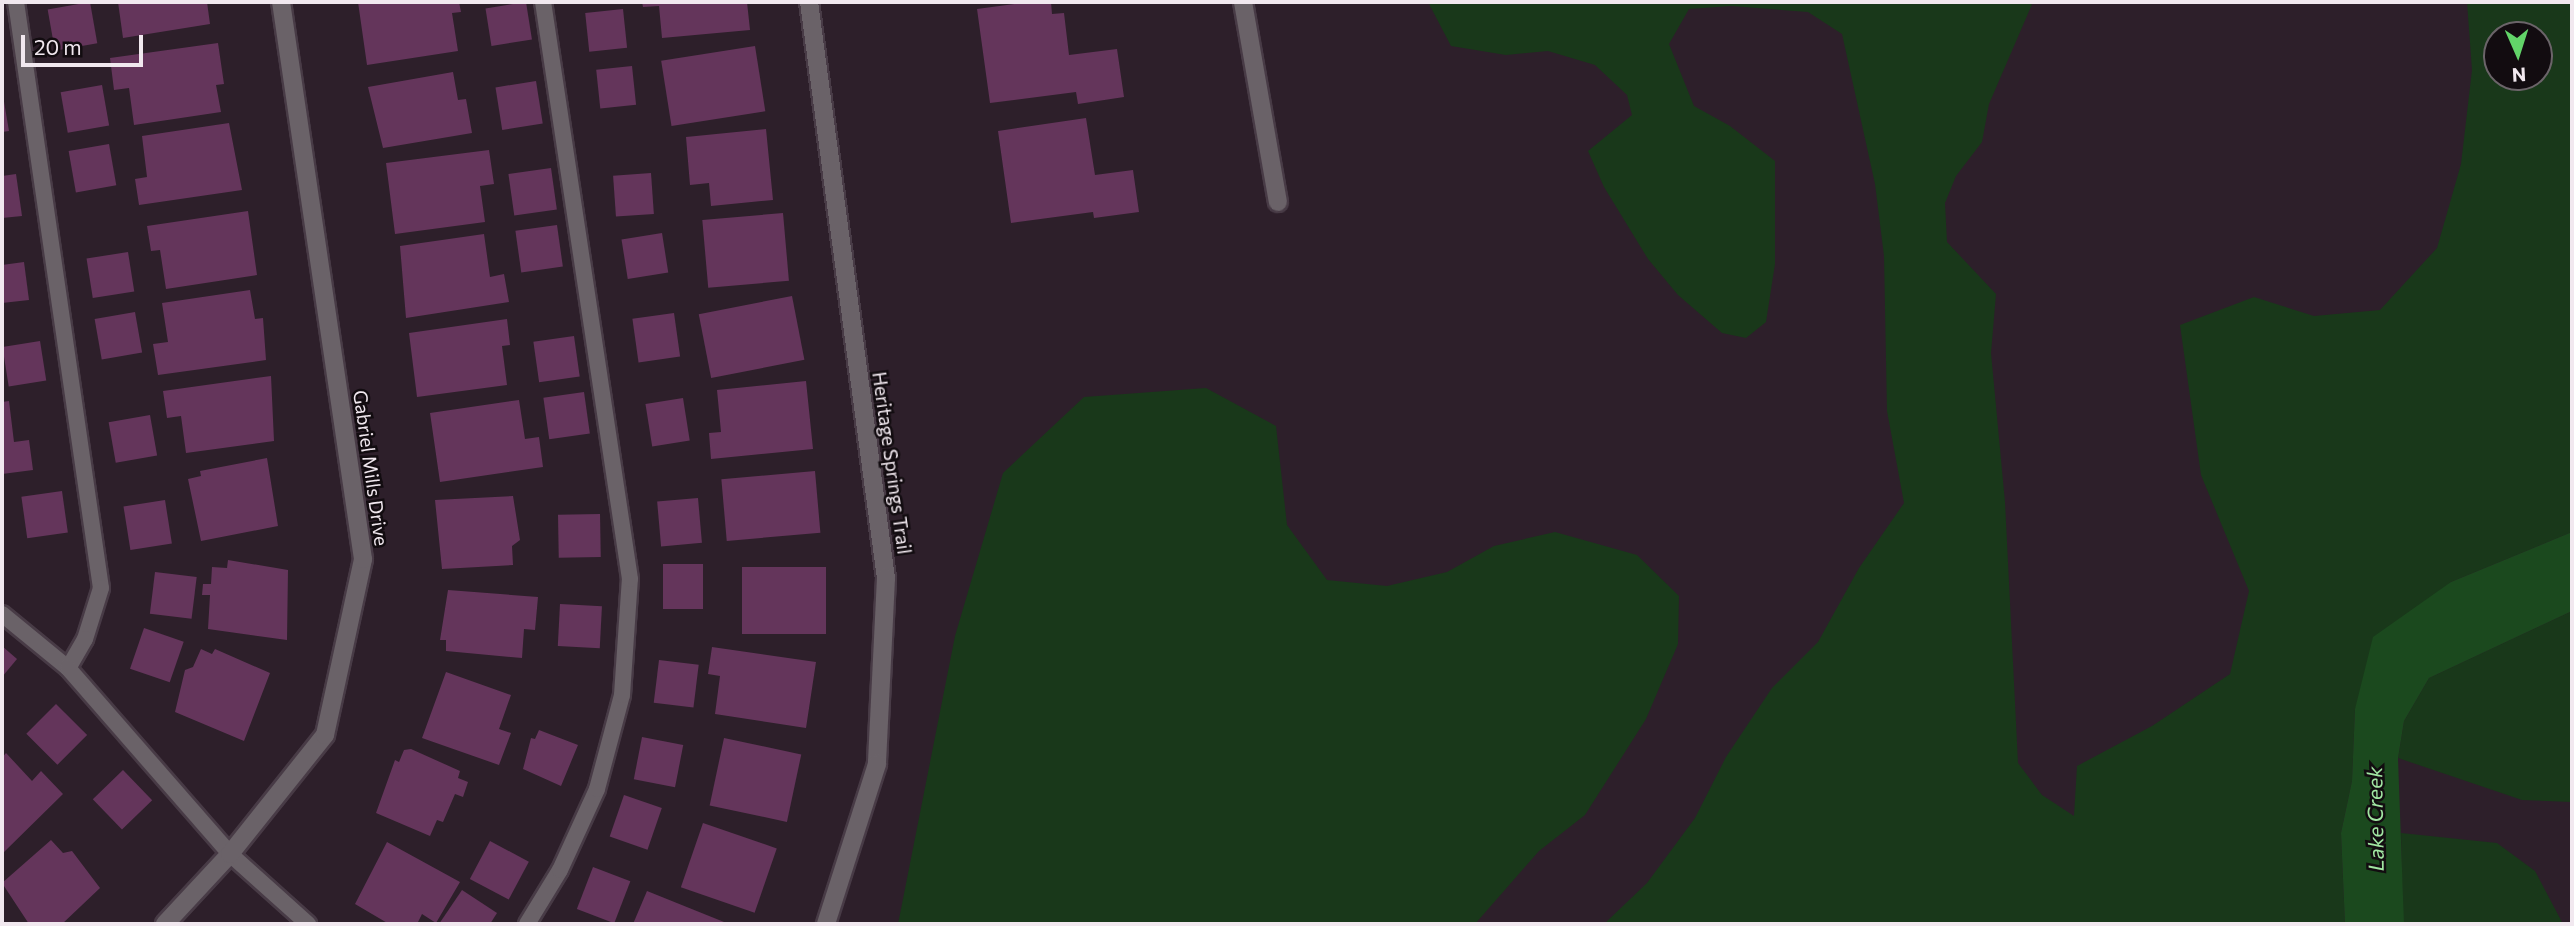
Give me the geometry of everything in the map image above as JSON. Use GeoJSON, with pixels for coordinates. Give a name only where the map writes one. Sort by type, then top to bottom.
{"type":"FeatureCollection","features":[{"type":"Feature","properties":{"kind":"street","name":"Gabriel Mills Drive"},"geometry":{"type":"LineString","coordinates":[[165,924],[230,854],[325,735],[363,559],[281,2]]}},
{"type":"Feature","properties":{"kind":"street","name":"Heritage Springs Trail"},"geometry":{"type":"LineString","coordinates":[[809,2],[887,578],[877,764],[826,924]]}},
{"type":"Feature","properties":{"kind":"street"},"geometry":{"type":"LineString","coordinates":[[1243,2],[1278,202]]}},
{"type":"Feature","properties":{"kind":"lane"},"geometry":{"type":"LineString","coordinates":[[16,2],[101,588],[85,639],[68,668]]}},
{"type":"Feature","properties":{"kind":"lane"},"geometry":{"type":"LineString","coordinates":[[527,924],[560,870],[597,789],[621,695],[630,579],[544,2]]}},
{"type":"Feature","properties":{"kind":"lane"},"geometry":{"type":"LineString","coordinates":[[2,614],[68,668],[230,854],[308,924]]}},
{"type":"Feature","properties":{"kind":"shaded area"},"geometry":{"type":"Polygon","coordinates":[[[1428,2],[2033,2],[1989,104],[1982,142],[1956,176],[1945,203],[1947,242],[1996,294],[1991,353],[2005,502],[2018,763],[2042,795],[2074,816],[2077,766],[2152,726],[2230,674],[2249,591],[2201,475],[2180,325],[2254,297],[2314,316],[2380,310],[2437,248],[2461,164],[2472,70],[2467,2],[2572,2],[2572,532],[2451,582],[2355,709],[2352,781],[2341,833],[2345,924],[1604,924],[1647,883],[1695,818],[1726,757],[1772,688],[1818,642],[1859,568],[1904,503],[1887,411],[1884,256],[1875,184],[1842,34],[1808,12],[1731,6],[1689,9],[1669,44],[1694,106],[1730,126],[1775,161],[1775,264],[1766,322],[1746,338],[1722,333],[1678,295],[1648,259],[1604,187],[1588,151],[1632,115],[1627,95],[1595,65],[1548,51],[1506,55],[1451,46],[1428,2]]]}},
{"type":"Feature","properties":{"kind":"shaded area"},"geometry":{"type":"Polygon","coordinates":[[[1206,388],[1276,426],[1287,525],[1327,580],[1387,586],[1447,572],[1494,546],[1555,532],[1637,555],[1679,596],[1678,644],[1646,719],[1585,815],[1539,851],[1475,924],[898,924],[955,636],[1003,473],[1084,397],[1206,388]]]}},
{"type":"Feature","properties":{"kind":"shaded area"},"geometry":{"type":"Polygon","coordinates":[[[2572,611],[2572,802],[2522,800],[2398,758],[2404,721],[2429,678],[2572,611]]]}},
{"type":"Feature","properties":{"kind":"shaded area"},"geometry":{"type":"Polygon","coordinates":[[[2401,833],[2497,843],[2535,871],[2563,924],[2403,924],[2401,833]]]}},
{"type":"Feature","properties":{"kind":"water","name":"Lake Creek"},"geometry":{"type":"Polygon","coordinates":[[[2572,532],[2572,611],[2429,678],[2404,721],[2398,758],[2404,924],[2345,924],[2341,833],[2352,781],[2355,709],[2373,637],[2451,582],[2572,532]]]}},
{"type":"Feature","properties":{"kind":"building"},"geometry":{"type":"Polygon","coordinates":[[[90,2],[97,43],[55,51],[48,9],[90,2]]]}},
{"type":"Feature","properties":{"kind":"building"},"geometry":{"type":"Polygon","coordinates":[[[118,2],[207,2],[210,24],[123,38],[118,2]]]}},
{"type":"Feature","properties":{"kind":"building"},"geometry":{"type":"Polygon","coordinates":[[[358,2],[459,2],[461,12],[452,13],[458,51],[367,65],[358,2]]]}},
{"type":"Feature","properties":{"kind":"building"},"geometry":{"type":"Polygon","coordinates":[[[526,2],[532,40],[491,46],[486,8],[526,2]]]}},
{"type":"Feature","properties":{"kind":"building"},"geometry":{"type":"Polygon","coordinates":[[[642,2],[747,2],[750,30],[662,38],[659,6],[643,7],[642,2]]]}},
{"type":"Feature","properties":{"kind":"building"},"geometry":{"type":"Polygon","coordinates":[[[1051,2],[1052,14],[1064,13],[1069,55],[1117,49],[1124,97],[1078,104],[1076,92],[990,103],[977,9],[1051,2]]]}},
{"type":"Feature","properties":{"kind":"building"},"geometry":{"type":"Polygon","coordinates":[[[623,9],[627,48],[589,52],[585,13],[623,9]]]}},
{"type":"Feature","properties":{"kind":"building"},"geometry":{"type":"Polygon","coordinates":[[[218,43],[224,84],[216,85],[221,112],[134,125],[129,88],[114,90],[110,58],[218,43]]]}},
{"type":"Feature","properties":{"kind":"building"},"geometry":{"type":"Polygon","coordinates":[[[755,46],[765,111],[671,126],[661,61],[755,46]]]}},
{"type":"Feature","properties":{"kind":"building"},"geometry":{"type":"Polygon","coordinates":[[[632,66],[636,105],[600,109],[596,70],[632,66]]]}},
{"type":"Feature","properties":{"kind":"building"},"geometry":{"type":"Polygon","coordinates":[[[453,72],[458,100],[466,99],[472,133],[383,148],[368,87],[453,72]]]}},
{"type":"Feature","properties":{"kind":"building"},"geometry":{"type":"Polygon","coordinates":[[[536,81],[543,123],[502,130],[496,87],[536,81]]]}},
{"type":"Feature","properties":{"kind":"building"},"geometry":{"type":"Polygon","coordinates":[[[102,85],[109,125],[68,133],[61,92],[102,85]]]}},
{"type":"Feature","properties":{"kind":"building"},"geometry":{"type":"Polygon","coordinates":[[[2,90],[9,131],[2,132],[2,90]]]}},
{"type":"Feature","properties":{"kind":"building"},"geometry":{"type":"Polygon","coordinates":[[[1086,118],[1095,175],[1133,170],[1139,212],[1094,218],[1093,212],[1011,223],[998,131],[1086,118]]]}},
{"type":"Feature","properties":{"kind":"building"},"geometry":{"type":"Polygon","coordinates":[[[229,123],[242,190],[139,205],[135,179],[147,177],[142,136],[229,123]]]}},
{"type":"Feature","properties":{"kind":"building"},"geometry":{"type":"Polygon","coordinates":[[[766,129],[773,200],[711,206],[709,183],[690,185],[686,137],[766,129]]]}},
{"type":"Feature","properties":{"kind":"building"},"geometry":{"type":"Polygon","coordinates":[[[109,144],[116,185],[76,192],[69,151],[109,144]]]}},
{"type":"Feature","properties":{"kind":"building"},"geometry":{"type":"Polygon","coordinates":[[[489,150],[494,184],[480,186],[485,222],[395,234],[386,163],[489,150]]]}},
{"type":"Feature","properties":{"kind":"building"},"geometry":{"type":"Polygon","coordinates":[[[551,168],[557,210],[514,216],[508,174],[551,168]]]}},
{"type":"Feature","properties":{"kind":"building"},"geometry":{"type":"Polygon","coordinates":[[[651,173],[654,214],[616,217],[613,176],[651,173]]]}},
{"type":"Feature","properties":{"kind":"building"},"geometry":{"type":"Polygon","coordinates":[[[16,174],[22,216],[2,218],[2,176],[16,174]]]}},
{"type":"Feature","properties":{"kind":"building"},"geometry":{"type":"Polygon","coordinates":[[[248,211],[257,275],[166,289],[160,250],[151,251],[147,226],[248,211]]]}},
{"type":"Feature","properties":{"kind":"building"},"geometry":{"type":"Polygon","coordinates":[[[783,213],[789,281],[708,288],[702,220],[783,213]]]}},
{"type":"Feature","properties":{"kind":"building"},"geometry":{"type":"Polygon","coordinates":[[[557,225],[563,267],[521,272],[515,231],[557,225]]]}},
{"type":"Feature","properties":{"kind":"building"},"geometry":{"type":"Polygon","coordinates":[[[662,233],[668,273],[628,279],[622,239],[662,233]]]}},
{"type":"Feature","properties":{"kind":"building"},"geometry":{"type":"Polygon","coordinates":[[[484,234],[490,277],[504,274],[509,302],[406,318],[400,246],[484,234]]]}},
{"type":"Feature","properties":{"kind":"building"},"geometry":{"type":"Polygon","coordinates":[[[128,252],[134,292],[93,298],[87,259],[128,252]]]}},
{"type":"Feature","properties":{"kind":"building"},"geometry":{"type":"Polygon","coordinates":[[[24,262],[29,300],[2,303],[2,265],[24,262]]]}},
{"type":"Feature","properties":{"kind":"building"},"geometry":{"type":"Polygon","coordinates":[[[250,290],[255,319],[263,318],[266,360],[158,375],[153,344],[168,342],[162,303],[250,290]]]}},
{"type":"Feature","properties":{"kind":"building"},"geometry":{"type":"Polygon","coordinates":[[[792,296],[804,360],[711,378],[699,314],[792,296]]]}},
{"type":"Feature","properties":{"kind":"building"},"geometry":{"type":"Polygon","coordinates":[[[135,312],[142,352],[102,359],[95,319],[135,312]]]}},
{"type":"Feature","properties":{"kind":"building"},"geometry":{"type":"Polygon","coordinates":[[[674,313],[680,357],[639,362],[632,319],[674,313]]]}},
{"type":"Feature","properties":{"kind":"building"},"geometry":{"type":"Polygon","coordinates":[[[507,319],[510,345],[502,346],[507,385],[417,397],[409,333],[507,319]]]}},
{"type":"Feature","properties":{"kind":"building"},"geometry":{"type":"Polygon","coordinates":[[[574,336],[580,377],[539,382],[533,342],[574,336]]]}},
{"type":"Feature","properties":{"kind":"building"},"geometry":{"type":"Polygon","coordinates":[[[40,341],[46,381],[9,386],[2,347],[40,341]]]}},
{"type":"Feature","properties":{"kind":"building"},"geometry":{"type":"Polygon","coordinates":[[[271,376],[274,441],[186,453],[181,416],[167,418],[163,391],[271,376]]]}},
{"type":"Feature","properties":{"kind":"building"},"geometry":{"type":"Polygon","coordinates":[[[806,381],[813,449],[711,459],[709,433],[721,432],[717,390],[806,381]]]}},
{"type":"Feature","properties":{"kind":"building"},"geometry":{"type":"Polygon","coordinates":[[[584,392],[590,434],[549,439],[543,398],[584,392]]]}},
{"type":"Feature","properties":{"kind":"building"},"geometry":{"type":"Polygon","coordinates":[[[683,398],[690,440],[652,446],[645,404],[683,398]]]}},
{"type":"Feature","properties":{"kind":"building"},"geometry":{"type":"Polygon","coordinates":[[[519,400],[525,439],[539,437],[543,467],[440,482],[430,413],[519,400]]]}},
{"type":"Feature","properties":{"kind":"building"},"geometry":{"type":"Polygon","coordinates":[[[9,401],[14,442],[29,440],[33,470],[2,474],[2,402],[9,401]]]}},
{"type":"Feature","properties":{"kind":"building"},"geometry":{"type":"Polygon","coordinates":[[[150,415],[157,455],[116,463],[109,422],[150,415]]]}},
{"type":"Feature","properties":{"kind":"building"},"geometry":{"type":"Polygon","coordinates":[[[267,458],[278,526],[201,541],[188,479],[201,476],[200,471],[267,458]]]}},
{"type":"Feature","properties":{"kind":"building"},"geometry":{"type":"Polygon","coordinates":[[[815,471],[820,533],[727,541],[721,479],[815,471]]]}},
{"type":"Feature","properties":{"kind":"building"},"geometry":{"type":"Polygon","coordinates":[[[62,491],[68,533],[27,538],[21,497],[62,491]]]}},
{"type":"Feature","properties":{"kind":"building"},"geometry":{"type":"Polygon","coordinates":[[[513,496],[520,540],[512,546],[513,565],[442,569],[435,500],[513,496]]]}},
{"type":"Feature","properties":{"kind":"building"},"geometry":{"type":"Polygon","coordinates":[[[698,498],[702,543],[661,546],[657,502],[698,498]]]}},
{"type":"Feature","properties":{"kind":"building"},"geometry":{"type":"Polygon","coordinates":[[[165,500],[172,543],[130,550],[124,507],[165,500]]]}},
{"type":"Feature","properties":{"kind":"building"},"geometry":{"type":"Polygon","coordinates":[[[600,514],[601,557],[559,558],[558,515],[600,514]]]}},
{"type":"Feature","properties":{"kind":"building"},"geometry":{"type":"Polygon","coordinates":[[[228,560],[288,570],[287,640],[208,629],[210,595],[202,595],[203,584],[211,584],[212,567],[227,568],[228,560]]]}},
{"type":"Feature","properties":{"kind":"building"},"geometry":{"type":"Polygon","coordinates":[[[663,564],[703,564],[703,609],[663,609],[663,564]]]}},
{"type":"Feature","properties":{"kind":"building"},"geometry":{"type":"Polygon","coordinates":[[[742,567],[826,567],[826,634],[742,634],[742,567]]]}},
{"type":"Feature","properties":{"kind":"building"},"geometry":{"type":"Polygon","coordinates":[[[155,572],[197,577],[192,619],[150,614],[155,572]]]}},
{"type":"Feature","properties":{"kind":"building"},"geometry":{"type":"Polygon","coordinates":[[[448,590],[538,597],[535,630],[524,629],[522,658],[446,651],[446,640],[440,640],[448,590]]]}},
{"type":"Feature","properties":{"kind":"building"},"geometry":{"type":"Polygon","coordinates":[[[560,604],[602,606],[600,648],[558,646],[560,604]]]}},
{"type":"Feature","properties":{"kind":"building"},"geometry":{"type":"Polygon","coordinates":[[[144,628],[184,642],[170,682],[130,669],[144,628]]]}},
{"type":"Feature","properties":{"kind":"building"},"geometry":{"type":"Polygon","coordinates":[[[2,646],[17,659],[2,677],[2,646]]]}},
{"type":"Feature","properties":{"kind":"building"},"geometry":{"type":"Polygon","coordinates":[[[712,647],[816,662],[806,728],[715,714],[720,676],[708,674],[712,647]]]}},
{"type":"Feature","properties":{"kind":"building"},"geometry":{"type":"Polygon","coordinates":[[[201,649],[212,654],[215,649],[270,673],[244,741],[175,712],[185,670],[193,667],[201,649]]]}},
{"type":"Feature","properties":{"kind":"building"},"geometry":{"type":"Polygon","coordinates":[[[659,660],[699,665],[693,708],[654,703],[659,660]]]}},
{"type":"Feature","properties":{"kind":"building"},"geometry":{"type":"Polygon","coordinates":[[[446,672],[511,695],[499,729],[511,733],[499,765],[422,738],[446,672]]]}},
{"type":"Feature","properties":{"kind":"building"},"geometry":{"type":"Polygon","coordinates":[[[56,704],[87,735],[57,765],[26,734],[56,704]]]}},
{"type":"Feature","properties":{"kind":"building"},"geometry":{"type":"Polygon","coordinates":[[[539,730],[578,745],[561,786],[523,769],[531,738],[535,739],[539,730]]]}},
{"type":"Feature","properties":{"kind":"building"},"geometry":{"type":"Polygon","coordinates":[[[642,737],[683,745],[675,787],[634,779],[642,737]]]}},
{"type":"Feature","properties":{"kind":"building"},"geometry":{"type":"Polygon","coordinates":[[[724,738],[801,754],[787,822],[710,805],[724,738]]]}},
{"type":"Feature","properties":{"kind":"building"},"geometry":{"type":"Polygon","coordinates":[[[411,749],[460,771],[458,778],[468,782],[463,797],[455,794],[443,822],[437,820],[430,836],[376,813],[395,760],[399,762],[404,750],[411,749]]]}},
{"type":"Feature","properties":{"kind":"building"},"geometry":{"type":"Polygon","coordinates":[[[6,753],[32,781],[41,771],[63,794],[2,854],[2,758],[6,753]]]}},
{"type":"Feature","properties":{"kind":"building"},"geometry":{"type":"Polygon","coordinates":[[[123,770],[152,800],[122,829],[93,799],[123,770]]]}},
{"type":"Feature","properties":{"kind":"building"},"geometry":{"type":"Polygon","coordinates":[[[624,795],[662,808],[647,850],[610,837],[624,795]]]}},
{"type":"Feature","properties":{"kind":"building"},"geometry":{"type":"Polygon","coordinates":[[[703,823],[777,848],[755,913],[681,887],[703,823]]]}},
{"type":"Feature","properties":{"kind":"building"},"geometry":{"type":"Polygon","coordinates":[[[51,840],[63,853],[72,851],[100,888],[62,924],[29,924],[2,883],[51,840]]]}},
{"type":"Feature","properties":{"kind":"building"},"geometry":{"type":"Polygon","coordinates":[[[490,841],[529,862],[509,900],[470,879],[490,841]]]}},
{"type":"Feature","properties":{"kind":"building"},"geometry":{"type":"Polygon","coordinates":[[[387,842],[460,882],[436,923],[422,914],[417,924],[389,924],[355,904],[387,842]]]}},
{"type":"Feature","properties":{"kind":"building"},"geometry":{"type":"Polygon","coordinates":[[[593,867],[630,881],[614,923],[577,909],[593,867]]]}},
{"type":"Feature","properties":{"kind":"building"},"geometry":{"type":"Polygon","coordinates":[[[462,890],[497,913],[490,924],[439,924],[462,890]]]}},
{"type":"Feature","properties":{"kind":"building"},"geometry":{"type":"Polygon","coordinates":[[[647,891],[729,924],[633,924],[647,891]]]}}]}
